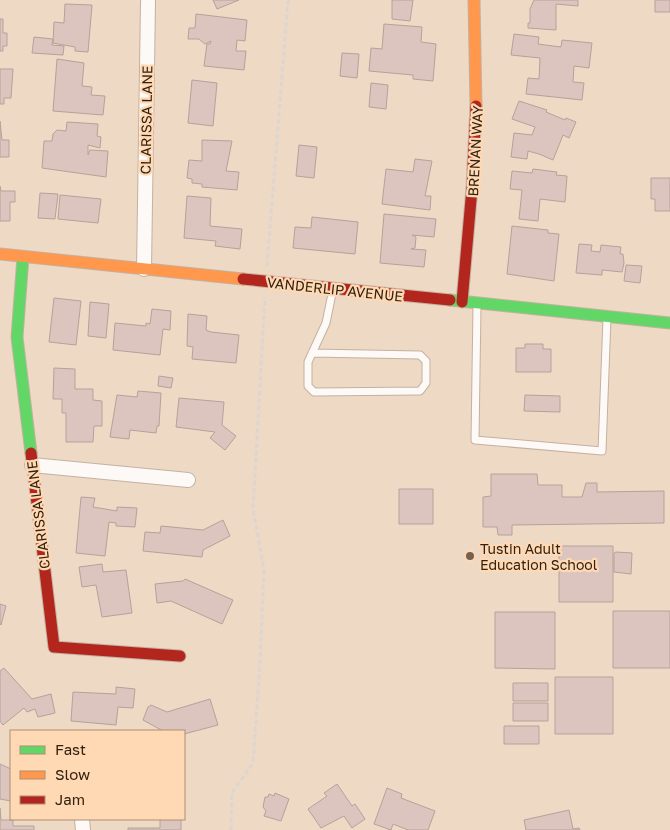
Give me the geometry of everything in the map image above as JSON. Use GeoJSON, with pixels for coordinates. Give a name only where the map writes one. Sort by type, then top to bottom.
{"type":"FeatureCollection","features":[{"type":"Feature","properties":{"kind":"street","name":"BRENAN WAY"},"geometry":{"type":"LineString","coordinates":[[462,302],[477,138],[478,67],[474,0]]}},
{"type":"Feature","properties":{"kind":"street","name":"CLARISSA LANE"},"geometry":{"type":"LineString","coordinates":[[144,269],[148,2]]}},
{"type":"Feature","properties":{"kind":"street","name":"VANDERLIP AVENUE"},"geometry":{"type":"LineString","coordinates":[[0,254],[670,323]]}},
{"type":"Feature","properties":{"kind":"street","name":"CLARISSA LANE"},"geometry":{"type":"LineString","coordinates":[[23,257],[17,337],[54,647],[180,656]]}},
{"type":"Feature","properties":{"kind":"street"},"geometry":{"type":"LineString","coordinates":[[32,465],[188,480]]}},
{"type":"Feature","properties":{"kind":"lane"},"geometry":{"type":"LineString","coordinates":[[312,353],[420,355],[426,361],[426,383],[420,391],[314,392],[308,386],[308,362],[312,353],[326,324],[333,288]]}},
{"type":"Feature","properties":{"kind":"lane"},"geometry":{"type":"LineString","coordinates":[[477,303],[475,440],[602,451],[607,316]]}},
{"type":"Feature","properties":{"kind":"path"},"geometry":{"type":"LineString","coordinates":[[231,830],[232,793],[253,763],[260,662],[264,570],[253,510],[266,282],[288,0]]}},
{"type":"Feature","properties":{"kind":"building"},"geometry":{"type":"Polygon","coordinates":[[[213,0],[239,0],[217,9],[213,0]]]}},
{"type":"Feature","properties":{"kind":"building"},"geometry":{"type":"Polygon","coordinates":[[[392,0],[413,0],[410,21],[392,19],[392,0]]]}},
{"type":"Feature","properties":{"kind":"building"},"geometry":{"type":"Polygon","coordinates":[[[534,0],[578,0],[578,6],[556,4],[556,30],[528,28],[530,9],[534,0]]]}},
{"type":"Feature","properties":{"kind":"building"},"geometry":{"type":"Polygon","coordinates":[[[655,0],[670,0],[670,12],[655,12],[655,0]]]}},
{"type":"Feature","properties":{"kind":"building"},"geometry":{"type":"Polygon","coordinates":[[[65,4],[92,5],[88,52],[75,51],[75,47],[53,43],[54,22],[64,23],[65,4]]]}},
{"type":"Feature","properties":{"kind":"building"},"geometry":{"type":"Polygon","coordinates":[[[196,14],[247,20],[245,41],[237,40],[236,51],[246,51],[244,70],[204,66],[207,44],[210,44],[211,41],[205,44],[199,39],[188,39],[189,28],[195,28],[196,14]]]}},
{"type":"Feature","properties":{"kind":"building"},"geometry":{"type":"Polygon","coordinates":[[[0,19],[3,19],[3,33],[7,33],[7,46],[3,46],[3,51],[0,51],[0,19]]]}},
{"type":"Feature","properties":{"kind":"building"},"geometry":{"type":"Polygon","coordinates":[[[384,24],[422,27],[421,42],[436,44],[433,81],[413,79],[413,75],[369,71],[371,48],[382,49],[384,24]]]}},
{"type":"Feature","properties":{"kind":"building"},"geometry":{"type":"Polygon","coordinates":[[[514,34],[539,37],[538,44],[561,47],[562,40],[592,43],[589,68],[574,66],[573,82],[584,83],[582,100],[526,94],[528,78],[539,79],[540,58],[511,55],[514,34]]]}},
{"type":"Feature","properties":{"kind":"building"},"geometry":{"type":"Polygon","coordinates":[[[34,37],[53,39],[52,45],[64,46],[63,55],[32,53],[34,37]]]}},
{"type":"Feature","properties":{"kind":"building"},"geometry":{"type":"Polygon","coordinates":[[[342,53],[359,54],[357,78],[340,76],[342,53]]]}},
{"type":"Feature","properties":{"kind":"building"},"geometry":{"type":"Polygon","coordinates":[[[57,59],[84,63],[82,86],[92,87],[91,95],[105,96],[103,115],[53,111],[57,59]]]}},
{"type":"Feature","properties":{"kind":"building"},"geometry":{"type":"Polygon","coordinates":[[[0,69],[13,69],[11,98],[4,98],[4,104],[0,104],[0,69]]]}},
{"type":"Feature","properties":{"kind":"building"},"geometry":{"type":"Polygon","coordinates":[[[192,80],[217,83],[213,126],[188,123],[192,80]]]}},
{"type":"Feature","properties":{"kind":"building"},"geometry":{"type":"Polygon","coordinates":[[[371,83],[388,85],[386,109],[369,107],[371,83]]]}},
{"type":"Feature","properties":{"kind":"building"},"geometry":{"type":"Polygon","coordinates":[[[519,101],[547,110],[546,112],[565,120],[566,118],[576,122],[569,138],[563,135],[553,160],[528,151],[527,159],[511,157],[514,133],[532,135],[535,127],[512,119],[519,101]]]}},
{"type":"Feature","properties":{"kind":"building"},"geometry":{"type":"Polygon","coordinates":[[[0,121],[2,140],[9,140],[9,157],[0,157],[0,121]]]}},
{"type":"Feature","properties":{"kind":"building"},"geometry":{"type":"Polygon","coordinates":[[[67,122],[98,124],[97,136],[101,137],[100,148],[88,145],[88,155],[90,150],[108,151],[106,177],[42,168],[44,141],[52,141],[53,134],[57,130],[66,131],[67,122]]]}},
{"type":"Feature","properties":{"kind":"building"},"geometry":{"type":"Polygon","coordinates":[[[202,140],[232,141],[226,171],[239,172],[237,190],[202,187],[202,184],[192,183],[192,179],[187,178],[189,160],[202,161],[202,140]]]}},
{"type":"Feature","properties":{"kind":"building"},"geometry":{"type":"Polygon","coordinates":[[[299,145],[317,147],[314,178],[296,176],[299,145]]]}},
{"type":"Feature","properties":{"kind":"building"},"geometry":{"type":"Polygon","coordinates":[[[415,159],[432,161],[425,196],[431,196],[430,210],[382,204],[386,169],[413,172],[415,159]]]}},
{"type":"Feature","properties":{"kind":"building"},"geometry":{"type":"Polygon","coordinates":[[[533,169],[557,172],[556,175],[567,176],[565,202],[540,199],[538,221],[519,219],[522,190],[510,189],[512,171],[532,173],[533,169]]]}},
{"type":"Feature","properties":{"kind":"building"},"geometry":{"type":"Polygon","coordinates":[[[651,178],[670,178],[670,211],[655,211],[655,199],[651,199],[651,178]]]}},
{"type":"Feature","properties":{"kind":"building"},"geometry":{"type":"Polygon","coordinates":[[[0,186],[1,191],[15,191],[15,202],[10,202],[10,221],[0,221],[0,186]]]}},
{"type":"Feature","properties":{"kind":"building"},"geometry":{"type":"Polygon","coordinates":[[[40,193],[58,194],[55,219],[38,218],[40,193]]]}},
{"type":"Feature","properties":{"kind":"building"},"geometry":{"type":"Polygon","coordinates":[[[60,195],[101,199],[98,223],[58,219],[60,195]]]}},
{"type":"Feature","properties":{"kind":"building"},"geometry":{"type":"Polygon","coordinates":[[[187,196],[211,198],[210,226],[242,229],[240,249],[215,246],[216,241],[184,238],[187,196]]]}},
{"type":"Feature","properties":{"kind":"building"},"geometry":{"type":"Polygon","coordinates":[[[384,214],[436,219],[434,237],[412,235],[416,237],[415,248],[411,249],[426,250],[424,267],[380,263],[384,214]]]}},
{"type":"Feature","properties":{"kind":"building"},"geometry":{"type":"Polygon","coordinates":[[[312,217],[358,222],[355,254],[293,248],[295,227],[311,228],[312,217]]]}},
{"type":"Feature","properties":{"kind":"building"},"geometry":{"type":"Polygon","coordinates":[[[512,226],[548,230],[548,233],[559,234],[554,281],[507,274],[512,226]]]}},
{"type":"Feature","properties":{"kind":"building"},"geometry":{"type":"Polygon","coordinates":[[[579,244],[592,245],[591,251],[600,252],[601,245],[621,247],[620,254],[623,254],[624,263],[622,272],[602,270],[602,275],[576,273],[579,244]]]}},
{"type":"Feature","properties":{"kind":"building"},"geometry":{"type":"Polygon","coordinates":[[[626,265],[642,266],[640,283],[624,281],[626,265]]]}},
{"type":"Feature","properties":{"kind":"building"},"geometry":{"type":"Polygon","coordinates":[[[54,298],[81,301],[76,345],[49,342],[54,298]]]}},
{"type":"Feature","properties":{"kind":"building"},"geometry":{"type":"Polygon","coordinates":[[[90,302],[109,304],[106,338],[88,336],[90,302]]]}},
{"type":"Feature","properties":{"kind":"building"},"geometry":{"type":"Polygon","coordinates":[[[152,309],[171,311],[170,330],[163,329],[160,355],[113,350],[115,323],[146,326],[146,323],[150,324],[152,309]]]}},
{"type":"Feature","properties":{"kind":"building"},"geometry":{"type":"Polygon","coordinates":[[[188,314],[207,316],[206,330],[239,335],[236,363],[192,359],[193,347],[187,346],[188,314]]]}},
{"type":"Feature","properties":{"kind":"building"},"geometry":{"type":"Polygon","coordinates":[[[525,344],[543,344],[543,349],[551,349],[551,372],[516,372],[516,348],[525,348],[525,344]]]}},
{"type":"Feature","properties":{"kind":"building"},"geometry":{"type":"Polygon","coordinates":[[[54,368],[75,369],[75,389],[93,389],[93,400],[102,401],[102,426],[94,426],[93,442],[66,442],[66,413],[62,413],[62,399],[53,399],[54,368]]]}},
{"type":"Feature","properties":{"kind":"building"},"geometry":{"type":"Polygon","coordinates":[[[159,376],[173,378],[171,388],[158,386],[159,376]]]}},
{"type":"Feature","properties":{"kind":"building"},"geometry":{"type":"Polygon","coordinates":[[[138,391],[161,393],[159,426],[157,426],[156,433],[130,430],[129,439],[110,437],[117,395],[137,397],[138,391]]]}},
{"type":"Feature","properties":{"kind":"building"},"geometry":{"type":"Polygon","coordinates":[[[525,395],[560,396],[560,412],[524,411],[525,395]]]}},
{"type":"Feature","properties":{"kind":"building"},"geometry":{"type":"Polygon","coordinates":[[[179,398],[224,402],[222,425],[236,436],[225,450],[210,438],[215,432],[176,427],[179,398]]]}},
{"type":"Feature","properties":{"kind":"building"},"geometry":{"type":"Polygon","coordinates":[[[491,474],[537,474],[538,485],[562,485],[562,497],[582,497],[586,483],[597,483],[597,492],[664,491],[664,523],[512,525],[512,535],[498,535],[497,527],[483,527],[483,497],[491,496],[491,474]]]}},
{"type":"Feature","properties":{"kind":"building"},"geometry":{"type":"Polygon","coordinates":[[[399,489],[433,489],[433,524],[399,524],[399,489]]]}},
{"type":"Feature","properties":{"kind":"building"},"geometry":{"type":"Polygon","coordinates":[[[81,497],[95,498],[93,507],[117,511],[117,507],[137,508],[135,527],[116,526],[116,523],[109,522],[105,556],[76,553],[81,497]]]}},
{"type":"Feature","properties":{"kind":"building"},"geometry":{"type":"Polygon","coordinates":[[[223,520],[230,536],[203,550],[202,557],[143,551],[145,532],[160,533],[161,526],[203,530],[223,520]]]}},
{"type":"Feature","properties":{"kind":"building"},"geometry":{"type":"Polygon","coordinates":[[[559,546],[613,546],[613,602],[559,602],[559,546]]]}},
{"type":"Feature","properties":{"kind":"building"},"geometry":{"type":"Polygon","coordinates":[[[614,553],[632,553],[631,574],[614,572],[614,553]]]}},
{"type":"Feature","properties":{"kind":"building"},"geometry":{"type":"Polygon","coordinates":[[[102,564],[103,572],[126,570],[132,613],[102,617],[96,585],[82,587],[79,567],[102,564]]]}},
{"type":"Feature","properties":{"kind":"building"},"geometry":{"type":"Polygon","coordinates":[[[185,579],[233,600],[222,624],[171,601],[157,603],[155,584],[183,581],[185,579]]]}},
{"type":"Feature","properties":{"kind":"building"},"geometry":{"type":"Polygon","coordinates":[[[0,604],[6,606],[1,625],[0,624],[0,604]]]}},
{"type":"Feature","properties":{"kind":"building"},"geometry":{"type":"Polygon","coordinates":[[[613,611],[670,611],[670,668],[613,668],[613,611]]]}},
{"type":"Feature","properties":{"kind":"building"},"geometry":{"type":"Polygon","coordinates":[[[495,612],[555,612],[555,669],[495,668],[495,612]]]}},
{"type":"Feature","properties":{"kind":"building"},"geometry":{"type":"Polygon","coordinates":[[[4,668],[32,699],[51,694],[55,713],[38,717],[35,709],[27,712],[24,708],[3,725],[0,721],[0,671],[4,668]]]}},
{"type":"Feature","properties":{"kind":"building"},"geometry":{"type":"Polygon","coordinates":[[[555,677],[613,677],[613,734],[555,734],[555,677]]]}},
{"type":"Feature","properties":{"kind":"building"},"geometry":{"type":"Polygon","coordinates":[[[513,683],[548,683],[548,701],[513,701],[513,683]]]}},
{"type":"Feature","properties":{"kind":"building"},"geometry":{"type":"Polygon","coordinates":[[[116,687],[135,689],[133,708],[118,707],[116,725],[71,721],[73,692],[116,694],[116,687]]]}},
{"type":"Feature","properties":{"kind":"building"},"geometry":{"type":"Polygon","coordinates":[[[210,699],[218,725],[185,734],[185,730],[161,730],[143,720],[148,707],[151,705],[167,712],[210,699]]]}},
{"type":"Feature","properties":{"kind":"building"},"geometry":{"type":"Polygon","coordinates":[[[513,703],[548,703],[548,721],[513,721],[513,703]]]}},
{"type":"Feature","properties":{"kind":"building"},"geometry":{"type":"Polygon","coordinates":[[[504,726],[539,726],[539,744],[504,744],[504,726]]]}},
{"type":"Feature","properties":{"kind":"building"},"geometry":{"type":"Polygon","coordinates":[[[0,764],[10,769],[10,801],[0,799],[0,764]]]}},
{"type":"Feature","properties":{"kind":"building"},"geometry":{"type":"Polygon","coordinates":[[[337,784],[352,806],[355,804],[365,819],[352,828],[344,816],[321,828],[308,809],[327,796],[324,793],[337,784]]]}},
{"type":"Feature","properties":{"kind":"building"},"geometry":{"type":"Polygon","coordinates":[[[387,788],[402,794],[401,798],[435,811],[428,830],[408,830],[393,824],[391,830],[374,824],[387,788]]]}},
{"type":"Feature","properties":{"kind":"building"},"geometry":{"type":"Polygon","coordinates":[[[275,793],[289,799],[281,821],[264,816],[266,811],[263,807],[265,797],[268,797],[269,794],[274,796],[275,793]]]}},
{"type":"Feature","properties":{"kind":"building"},"geometry":{"type":"Polygon","coordinates":[[[0,808],[1,820],[13,820],[13,826],[34,826],[34,830],[0,830],[0,808]]]}},
{"type":"Feature","properties":{"kind":"building"},"geometry":{"type":"Polygon","coordinates":[[[569,810],[573,829],[579,828],[580,830],[526,830],[524,820],[569,810]]]}},
{"type":"Feature","properties":{"kind":"building"},"geometry":{"type":"Polygon","coordinates":[[[160,820],[181,820],[181,830],[128,830],[128,828],[160,828],[160,820]]]}},
{"type":"Feature","properties":{"kind":"traffic: fast"},"geometry":{"type":"LineString","coordinates":[[23,257],[17,337],[31,453]]}},
{"type":"Feature","properties":{"kind":"traffic: fast"},"geometry":{"type":"LineString","coordinates":[[450,300],[670,323]]}},
{"type":"Feature","properties":{"kind":"traffic: slow"},"geometry":{"type":"LineString","coordinates":[[474,0],[476,106]]}},
{"type":"Feature","properties":{"kind":"traffic: slow"},"geometry":{"type":"LineString","coordinates":[[0,254],[243,279]]}},
{"type":"Feature","properties":{"kind":"traffic: jam"},"geometry":{"type":"LineString","coordinates":[[462,302],[472,188],[476,106]]}},
{"type":"Feature","properties":{"kind":"traffic: jam"},"geometry":{"type":"LineString","coordinates":[[243,279],[450,300]]}},
{"type":"Feature","properties":{"kind":"traffic: jam"},"geometry":{"type":"LineString","coordinates":[[31,453],[54,647],[180,656]]}},
{"type":"Feature","properties":{"kind":"place","name":"Tustin Adult Education School"},"geometry":{"type":"Point","coordinates":[470,556]}}]}
